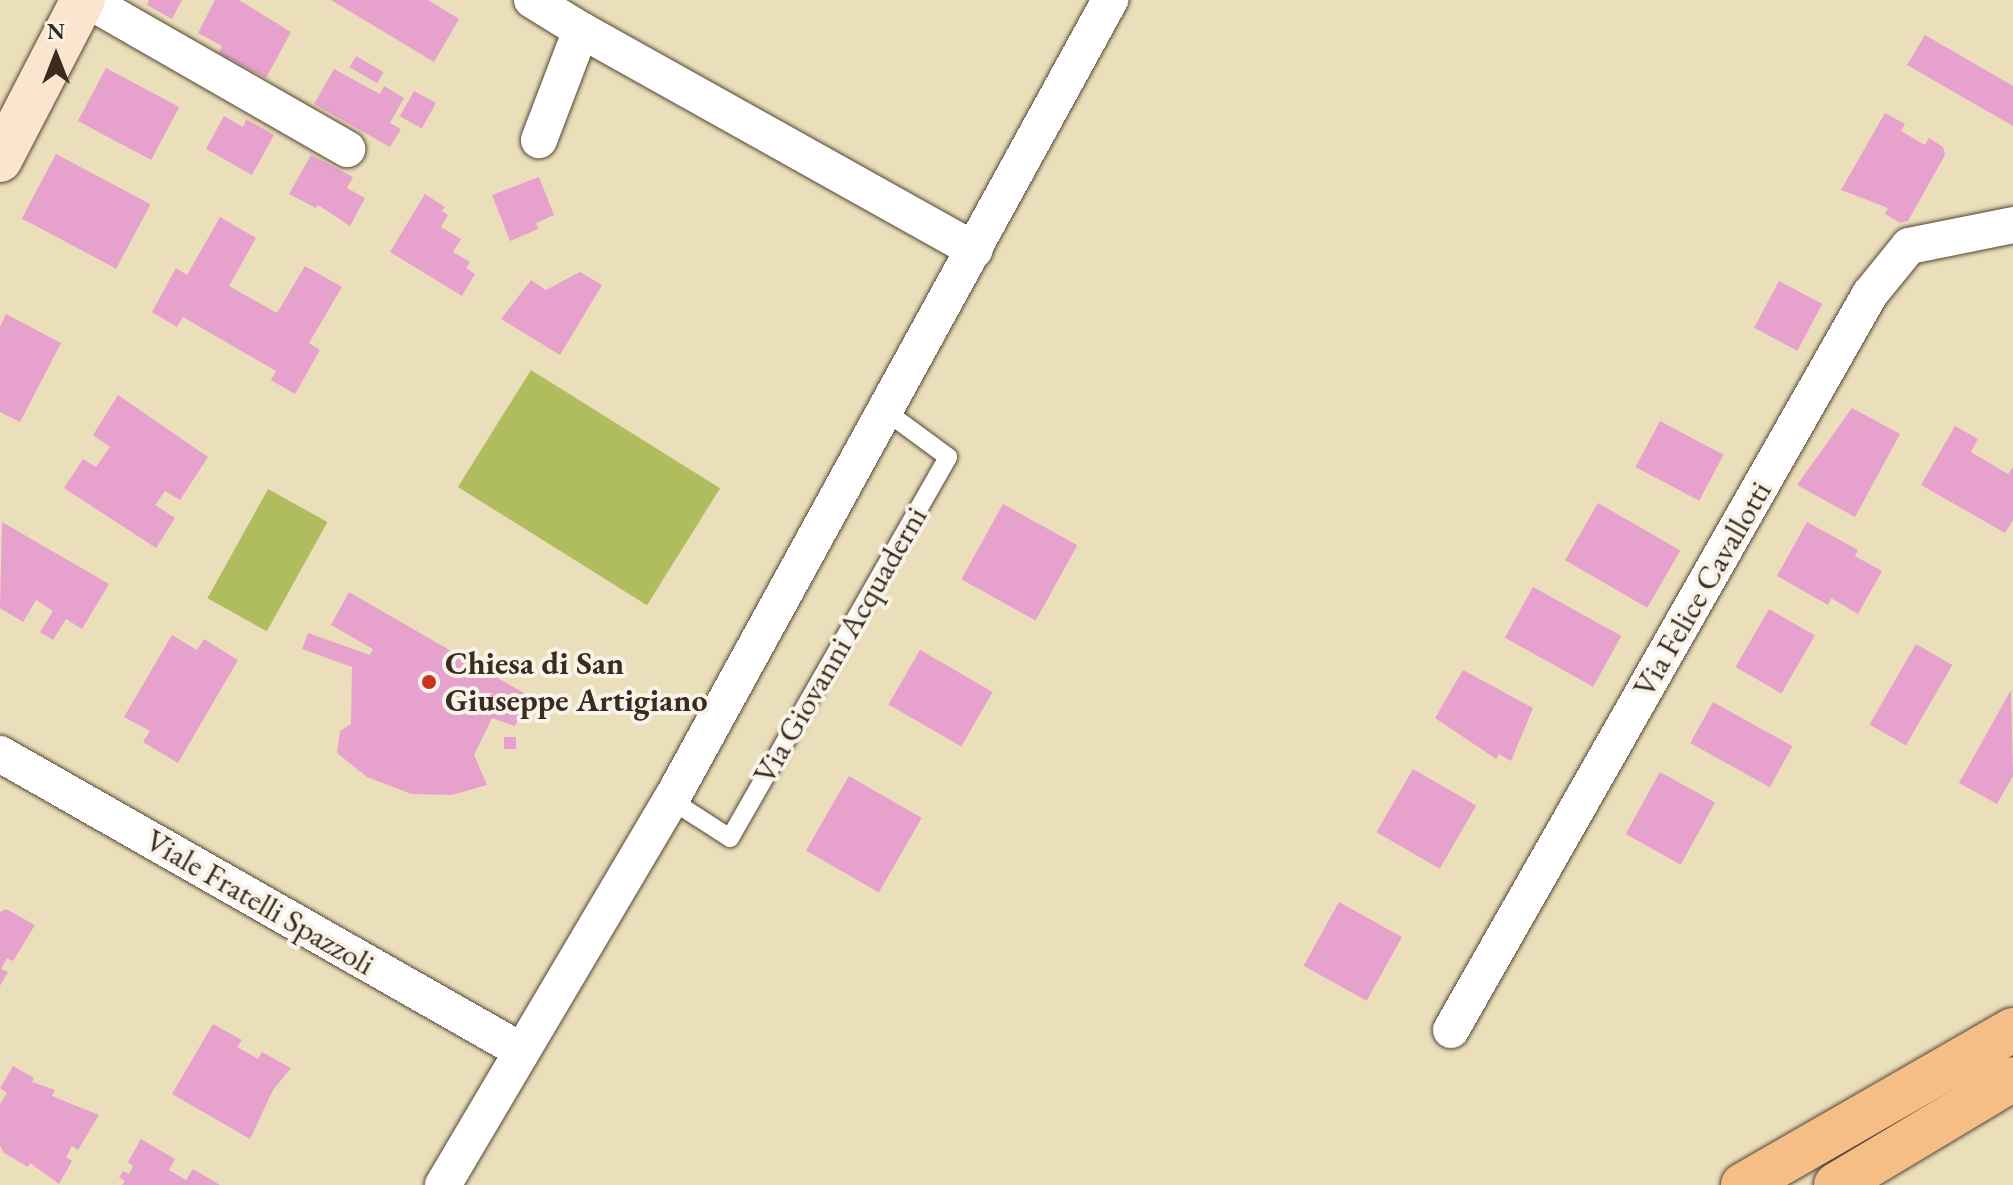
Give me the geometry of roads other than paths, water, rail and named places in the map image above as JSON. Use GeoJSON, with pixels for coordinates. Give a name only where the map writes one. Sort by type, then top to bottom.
{"type":"FeatureCollection","features":[{"type":"Feature","properties":{"kind":"highway"},"geometry":{"type":"LineString","coordinates":[[1743,1185],[2013,1030]]}},
{"type":"Feature","properties":{"kind":"highway"},"geometry":{"type":"LineString","coordinates":[[1836,1185],[2013,1079]]}},
{"type":"Feature","properties":{"kind":"street"},"geometry":{"type":"LineString","coordinates":[[0,160],[85,0],[347,149]]}},
{"type":"Feature","properties":{"kind":"street"},"geometry":{"type":"LineString","coordinates":[[532,0],[975,250]]}},
{"type":"Feature","properties":{"kind":"street"},"geometry":{"type":"LineString","coordinates":[[443,1185],[520,1050],[671,800],[887,412],[1110,0]]}},
{"type":"Feature","properties":{"kind":"street"},"geometry":{"type":"LineString","coordinates":[[539,140],[581,30]]}},
{"type":"Feature","properties":{"kind":"street","name":"Via Felice Cavallotti"},"geometry":{"type":"LineString","coordinates":[[1451,1030],[1870,294],[1909,246],[2013,225]]}},
{"type":"Feature","properties":{"kind":"street","name":"Viale Fratelli Spazzoli"},"geometry":{"type":"LineString","coordinates":[[0,754],[520,1050]]}},
{"type":"Feature","properties":{"kind":"lane","name":"Via Giovanni Acquaderni"},"geometry":{"type":"LineString","coordinates":[[671,800],[730,838],[948,457],[887,412]]}},
{"type":"Feature","properties":{"kind":"place","name":"Chiesa di San Giuseppe Artigiano"},"geometry":{"type":"Point","coordinates":[429,682]}}]}
